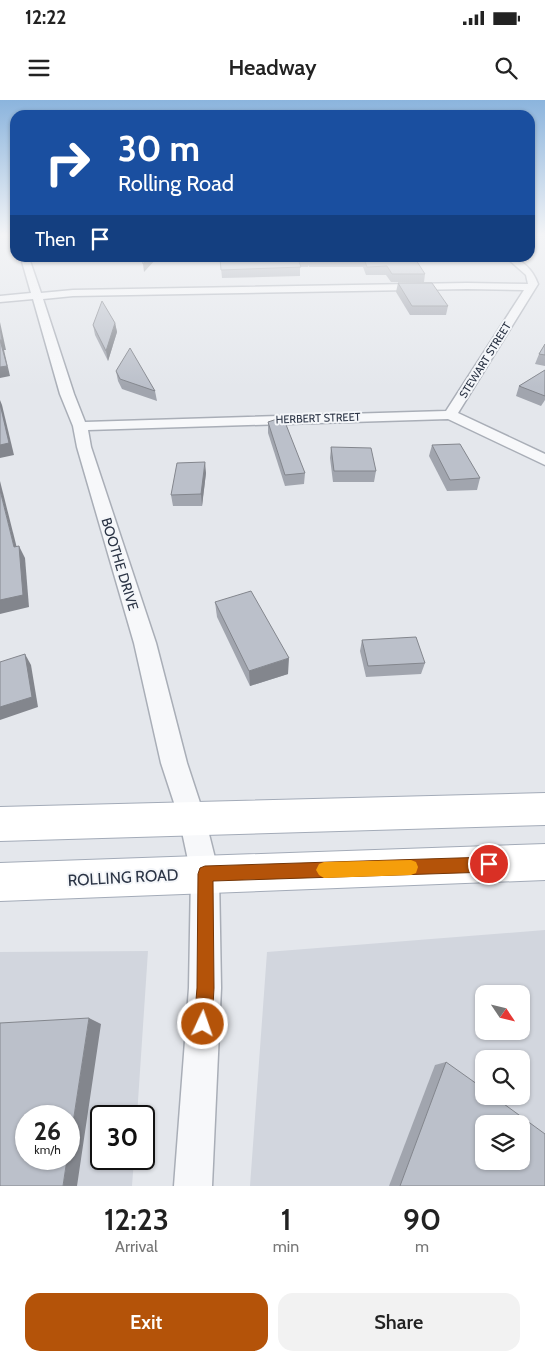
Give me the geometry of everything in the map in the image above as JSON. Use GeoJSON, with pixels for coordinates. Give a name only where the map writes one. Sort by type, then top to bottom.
{"type":"FeatureCollection","features":[{"type":"Feature","properties":{"kind":"main road"},"geometry":{"type":"LineString","coordinates":[[0,824],[545,809]]}},
{"type":"Feature","properties":{"kind":"main road","name":"ROLLING ROAD"},"geometry":{"type":"LineString","coordinates":[[0,882],[545,862]]}},
{"type":"Feature","properties":{"kind":"street","name":"BOOTHE DRIVE"},"geometry":{"type":"LineString","coordinates":[[33,286],[67,394],[80,426],[84,447],[145,643],[174,763],[192,818],[205,874],[205,988],[193,1186]]}},
{"type":"Feature","properties":{"kind":"street"},"geometry":{"type":"LineString","coordinates":[[0,299],[36,295],[468,286],[531,287]]}},
{"type":"Feature","properties":{"kind":"street","name":"STEWART STREET"},"geometry":{"type":"LineString","coordinates":[[450,415],[531,287]]}},
{"type":"Feature","properties":{"kind":"street","name":"HERBERT STREET"},"geometry":{"type":"LineString","coordinates":[[80,426],[450,415],[545,460]]}},
{"type":"Feature","properties":{"kind":"shaded area"},"geometry":{"type":"Polygon","coordinates":[[[545,930],[545,1186],[250,1186],[267,952],[545,930]]]}},
{"type":"Feature","properties":{"kind":"shaded area"},"geometry":{"type":"Polygon","coordinates":[[[148,951],[138,1105],[90,1105],[90,1170],[133,1170],[132,1186],[0,1186],[0,952],[148,951]]]}},
{"type":"Feature","properties":{"kind":"building"},"geometry":{"type":"Polygon","coordinates":[[[400,286],[434,286],[448,306],[412,306],[400,286]]]}},
{"type":"Feature","properties":{"kind":"building"},"geometry":{"type":"Polygon","coordinates":[[[102,301],[115,323],[106,351],[93,325],[102,301]]]}},
{"type":"Feature","properties":{"kind":"building"},"geometry":{"type":"Polygon","coordinates":[[[0,340],[7,366],[0,367],[0,340]]]}},
{"type":"Feature","properties":{"kind":"building"},"geometry":{"type":"Polygon","coordinates":[[[545,344],[545,355],[539,354],[545,344]]]}},
{"type":"Feature","properties":{"kind":"building"},"geometry":{"type":"Polygon","coordinates":[[[130,348],[155,391],[120,379],[116,371],[130,348]]]}},
{"type":"Feature","properties":{"kind":"building"},"geometry":{"type":"Polygon","coordinates":[[[545,370],[545,396],[519,386],[545,370]]]}},
{"type":"Feature","properties":{"kind":"building"},"geometry":{"type":"Polygon","coordinates":[[[0,404],[9,443],[0,445],[0,404]]]}},
{"type":"Feature","properties":{"kind":"building"},"geometry":{"type":"Polygon","coordinates":[[[283,417],[305,473],[285,475],[268,422],[283,417]]]}},
{"type":"Feature","properties":{"kind":"building"},"geometry":{"type":"Polygon","coordinates":[[[460,444],[480,478],[450,480],[432,445],[460,444]]]}},
{"type":"Feature","properties":{"kind":"building"},"geometry":{"type":"Polygon","coordinates":[[[331,447],[371,448],[376,471],[334,471],[331,447]]]}},
{"type":"Feature","properties":{"kind":"building"},"geometry":{"type":"Polygon","coordinates":[[[205,462],[201,494],[171,495],[177,463],[205,462]]]}},
{"type":"Feature","properties":{"kind":"building"},"geometry":{"type":"Polygon","coordinates":[[[0,490],[14,547],[19,546],[23,595],[0,600],[0,490]]]}},
{"type":"Feature","properties":{"kind":"building"},"geometry":{"type":"Polygon","coordinates":[[[251,591],[289,658],[249,671],[215,602],[251,591]]]}},
{"type":"Feature","properties":{"kind":"building"},"geometry":{"type":"Polygon","coordinates":[[[416,637],[425,663],[368,666],[362,640],[416,637]]]}},
{"type":"Feature","properties":{"kind":"building"},"geometry":{"type":"Polygon","coordinates":[[[25,654],[32,697],[0,707],[0,662],[25,654]]]}},
{"type":"Feature","properties":{"kind":"building"},"geometry":{"type":"Polygon","coordinates":[[[89,1018],[76,1105],[15,1105],[15,1170],[65,1170],[63,1186],[0,1186],[0,1023],[89,1018]]]}},
{"type":"Feature","properties":{"kind":"building"},"geometry":{"type":"Polygon","coordinates":[[[446,1062],[475,1083],[475,1105],[505,1105],[519,1115],[475,1115],[475,1170],[530,1170],[530,1123],[545,1134],[545,1186],[400,1186],[446,1062]]]}},
{"type":"Feature","properties":{"kind":"slow traffic"},"geometry":{"type":"LineString","coordinates":[[324,870],[411,867]]}},
{"type":"Feature","properties":{"kind":"route"},"geometry":{"type":"LineString","coordinates":[[203,1024],[205,988],[205,874],[489,864]]}}]}
